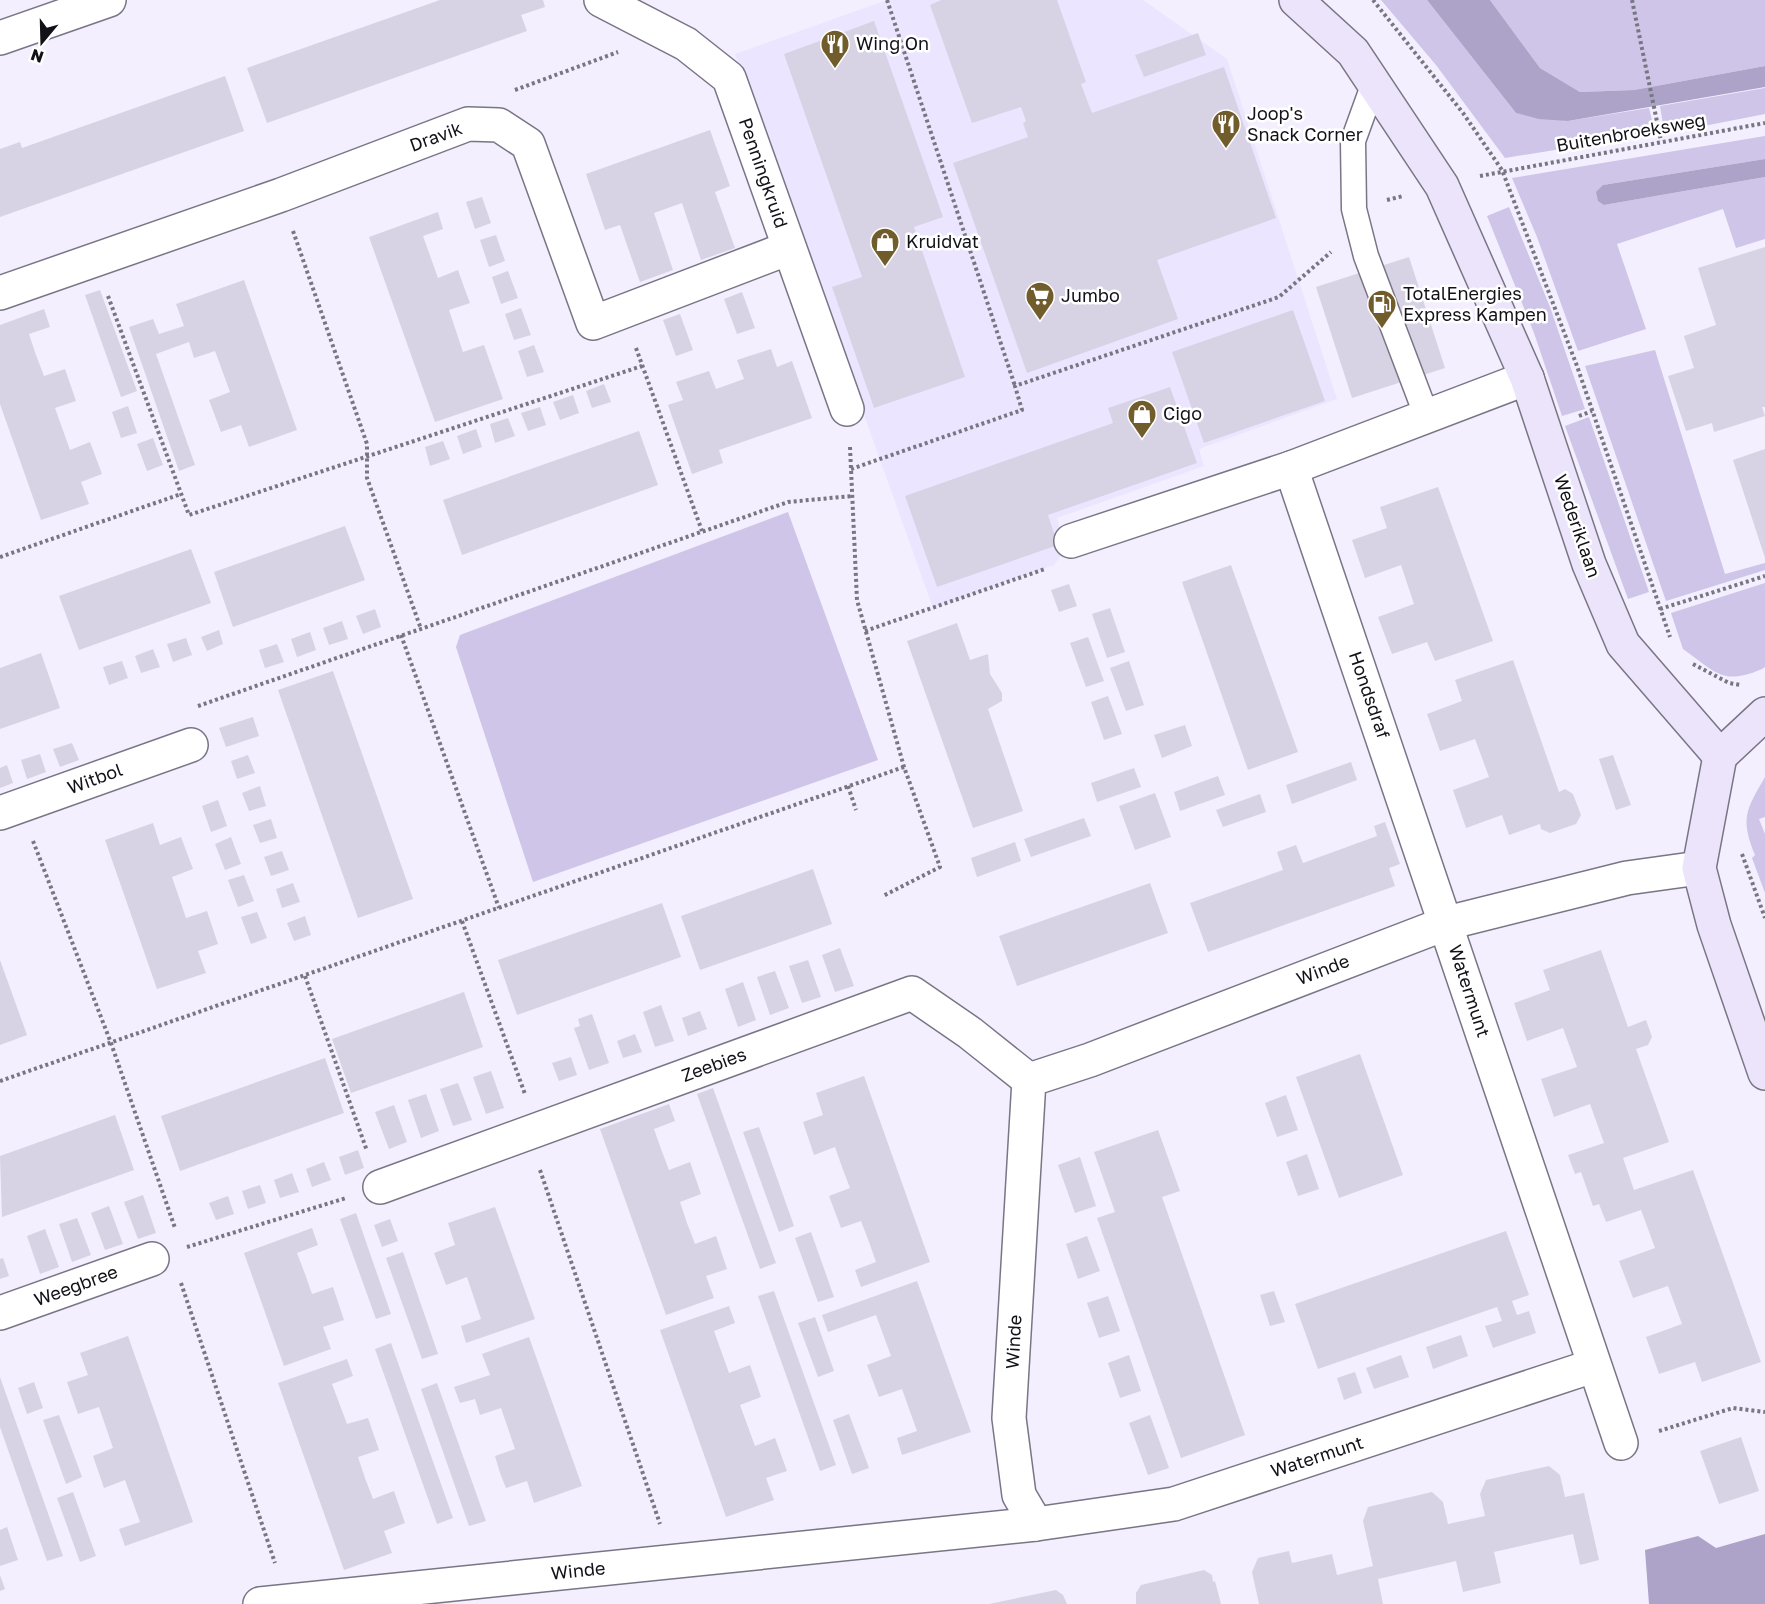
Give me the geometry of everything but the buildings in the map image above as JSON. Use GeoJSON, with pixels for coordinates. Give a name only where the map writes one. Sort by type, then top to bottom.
{"type":"FeatureCollection","features":[{"type":"Feature","properties":{"kind":"street"},"geometry":{"type":"LineString","coordinates":[[0,38],[109,0]]}},
{"type":"Feature","properties":{"kind":"street","name":"Penningkruid"},"geometry":{"type":"LineString","coordinates":[[601,0],[686,44],[729,78],[847,409]]}},
{"type":"Feature","properties":{"kind":"street","name":"Wederiklaan"},"geometry":{"type":"LineString","coordinates":[[1296,0],[1353,52],[1442,186],[1527,378],[1589,564],[1623,644],[1720,756]]}},
{"type":"Feature","properties":{"kind":"street","name":"Dravik"},"geometry":{"type":"LineString","coordinates":[[0,293],[281,195],[468,124],[500,125],[528,144],[593,322],[789,248]]}},
{"type":"Feature","properties":{"kind":"street"},"geometry":{"type":"LineString","coordinates":[[1071,541],[1291,468],[1527,378]]}},
{"type":"Feature","properties":{"kind":"street","name":"Hondsdraf"},"geometry":{"type":"LineString","coordinates":[[1291,468],[1447,922]]}},
{"type":"Feature","properties":{"kind":"street"},"geometry":{"type":"LineString","coordinates":[[1765,714],[1720,756],[1699,868],[1714,925],[1765,1073]]}},
{"type":"Feature","properties":{"kind":"street","name":"Witbol"},"geometry":{"type":"LineString","coordinates":[[10,809],[191,745]]}},
{"type":"Feature","properties":{"kind":"street","name":"Winde"},"geometry":{"type":"LineString","coordinates":[[274,1603],[1036,1524],[1019,1496],[1009,1418],[1029,1080],[1090,1060],[1447,922],[1627,878],[1699,868]]}},
{"type":"Feature","properties":{"kind":"street","name":"Watermunt"},"geometry":{"type":"LineString","coordinates":[[1447,922],[1593,1366],[1621,1443]]}},
{"type":"Feature","properties":{"kind":"street","name":"Zeebies"},"geometry":{"type":"LineString","coordinates":[[380,1187],[912,993],[970,1033],[1029,1080]]}},
{"type":"Feature","properties":{"kind":"street","name":"Weegbree"},"geometry":{"type":"LineString","coordinates":[[0,1313],[168,1253]]}},
{"type":"Feature","properties":{"kind":"street","name":"Watermunt"},"geometry":{"type":"LineString","coordinates":[[1036,1524],[1174,1504],[1593,1366]]}},
{"type":"Feature","properties":{"kind":"lane"},"geometry":{"type":"LineString","coordinates":[[1374,83],[1353,141],[1354,209],[1366,256],[1427,417]]}},
{"type":"Feature","properties":{"kind":"path"},"geometry":{"type":"LineString","coordinates":[[883,896],[940,867],[904,767],[857,600],[852,470],[1022,410],[887,0]]}},
{"type":"Feature","properties":{"kind":"path"},"geometry":{"type":"LineString","coordinates":[[1373,0],[1450,96],[1502,170],[1577,366],[1672,643]]}},
{"type":"Feature","properties":{"kind":"path"},"geometry":{"type":"LineString","coordinates":[[1632,0],[1661,141]]}},
{"type":"Feature","properties":{"kind":"path"},"geometry":{"type":"LineString","coordinates":[[468,124],[484,102],[633,46],[648,24]]}},
{"type":"Feature","properties":{"kind":"path","name":"Buitenbroeksweg"},"geometry":{"type":"LineString","coordinates":[[1502,170],[1765,123]]}},
{"type":"Feature","properties":{"kind":"path"},"geometry":{"type":"LineString","coordinates":[[281,195],[367,444],[367,478],[421,629]]}},
{"type":"Feature","properties":{"kind":"path"},"geometry":{"type":"LineString","coordinates":[[1015,386],[1280,297],[1335,248]]}},
{"type":"Feature","properties":{"kind":"path"},"geometry":{"type":"LineString","coordinates":[[95,260],[189,514],[642,366]]}},
{"type":"Feature","properties":{"kind":"path"},"geometry":{"type":"LineString","coordinates":[[622,311],[702,531]]}},
{"type":"Feature","properties":{"kind":"path"},"geometry":{"type":"LineString","coordinates":[[0,557],[181,494]]}},
{"type":"Feature","properties":{"kind":"path"},"geometry":{"type":"LineString","coordinates":[[191,745],[208,739],[196,706],[788,502],[852,496]]}},
{"type":"Feature","properties":{"kind":"path"},"geometry":{"type":"LineString","coordinates":[[865,631],[1054,565],[1071,541]]}},
{"type":"Feature","properties":{"kind":"path"},"geometry":{"type":"LineString","coordinates":[[1660,609],[1765,576]]}},
{"type":"Feature","properties":{"kind":"path"},"geometry":{"type":"LineString","coordinates":[[402,635],[499,908]]}},
{"type":"Feature","properties":{"kind":"path"},"geometry":{"type":"LineString","coordinates":[[1684,658],[1729,683],[1747,686]]}},
{"type":"Feature","properties":{"kind":"path"},"geometry":{"type":"LineString","coordinates":[[0,1081],[904,767]]}},
{"type":"Feature","properties":{"kind":"path"},"geometry":{"type":"LineString","coordinates":[[848,786],[856,810]]}},
{"type":"Feature","properties":{"kind":"path"},"geometry":{"type":"LineString","coordinates":[[10,809],[111,1042],[168,1253],[274,1603]]}},
{"type":"Feature","properties":{"kind":"path"},"geometry":{"type":"LineString","coordinates":[[1741,850],[1765,918]]}},
{"type":"Feature","properties":{"kind":"path"},"geometry":{"type":"LineString","coordinates":[[462,921],[672,1562]]}},
{"type":"Feature","properties":{"kind":"path"},"geometry":{"type":"LineString","coordinates":[[168,1253],[380,1187],[305,976]]}},
{"type":"Feature","properties":{"kind":"path"},"geometry":{"type":"LineString","coordinates":[[1621,1443],[1733,1408],[1765,1412]]}},
{"type":"Feature","properties":{"kind":"shaded area"},"geometry":{"type":"Polygon","coordinates":[[[887,0],[1143,0],[1227,59],[1337,399],[1199,449],[1204,466],[1057,518],[1065,550],[1054,565],[933,608],[735,54],[887,0]]]}},
{"type":"Feature","properties":{"kind":"shaded area"},"geometry":{"type":"Polygon","coordinates":[[[1381,0],[1427,0],[1516,113],[1568,121],[1649,108],[1652,122],[1650,132],[1647,135],[1505,158],[1436,65],[1381,0]]]}},
{"type":"Feature","properties":{"kind":"shaded area"},"geometry":{"type":"Polygon","coordinates":[[[1427,0],[1490,0],[1540,68],[1580,92],[1634,90],[1765,66],[1765,87],[1568,121],[1539,119],[1516,113],[1427,0]]]}},
{"type":"Feature","properties":{"kind":"shaded area"},"geometry":{"type":"Polygon","coordinates":[[[1490,0],[1765,0],[1765,66],[1634,90],[1580,92],[1540,68],[1490,0]]]}},
{"type":"Feature","properties":{"kind":"shaded area"},"geometry":{"type":"Polygon","coordinates":[[[1765,88],[1765,114],[1673,132],[1667,131],[1663,124],[1660,106],[1765,88]]]}},
{"type":"Feature","properties":{"kind":"shaded area"},"geometry":{"type":"Polygon","coordinates":[[[1765,136],[1765,159],[1603,185],[1604,205],[1765,177],[1765,239],[1736,248],[1723,209],[1617,244],[1646,329],[1578,351],[1537,237],[1512,178],[1765,136]]]}},
{"type":"Feature","properties":{"kind":"shaded area"},"geometry":{"type":"Polygon","coordinates":[[[1765,159],[1765,177],[1604,205],[1598,201],[1596,192],[1603,185],[1765,159]]]}},
{"type":"Feature","properties":{"kind":"shaded area"},"geometry":{"type":"Polygon","coordinates":[[[1509,207],[1550,307],[1585,409],[1562,416],[1534,333],[1487,216],[1509,207]]]}},
{"type":"Feature","properties":{"kind":"shaded area"},"geometry":{"type":"Polygon","coordinates":[[[1655,350],[1725,574],[1765,563],[1765,570],[1666,601],[1585,366],[1655,350]]]}},
{"type":"Feature","properties":{"kind":"shaded area"},"geometry":{"type":"Polygon","coordinates":[[[1589,417],[1649,592],[1628,599],[1565,426],[1589,417]]]}},
{"type":"Feature","properties":{"kind":"shaded area"},"geometry":{"type":"Polygon","coordinates":[[[788,512],[878,760],[533,882],[456,647],[460,635],[788,512]]]}},
{"type":"Feature","properties":{"kind":"shaded area"},"geometry":{"type":"Polygon","coordinates":[[[1765,583],[1765,667],[1748,674],[1728,676],[1712,670],[1683,649],[1671,613],[1765,583]]]}},
{"type":"Feature","properties":{"kind":"shaded area"},"geometry":{"type":"Polygon","coordinates":[[[1765,777],[1765,817],[1759,819],[1765,834],[1765,893],[1752,858],[1755,855],[1748,832],[1747,814],[1765,777]]]}},
{"type":"Feature","properties":{"kind":"shaded area"},"geometry":{"type":"Polygon","coordinates":[[[1765,1534],[1765,1604],[1649,1604],[1645,1550],[1698,1536],[1716,1548],[1765,1534]]]}},
{"type":"Feature","properties":{"kind":"place","name":"Wing On"},"geometry":{"type":"Point","coordinates":[835,70]}},
{"type":"Feature","properties":{"kind":"place","name":"Joop's Snack Corner"},"geometry":{"type":"Point","coordinates":[1226,150]}},
{"type":"Feature","properties":{"kind":"place","name":"Kruidvat"},"geometry":{"type":"Point","coordinates":[885,268]}},
{"type":"Feature","properties":{"kind":"place","name":"Jumbo"},"geometry":{"type":"Point","coordinates":[1040,322]}},
{"type":"Feature","properties":{"kind":"place","name":"TotalEnergies Express Kampen"},"geometry":{"type":"Point","coordinates":[1382,330]}},
{"type":"Feature","properties":{"kind":"place","name":"Cigo"},"geometry":{"type":"Point","coordinates":[1142,440]}}]}
